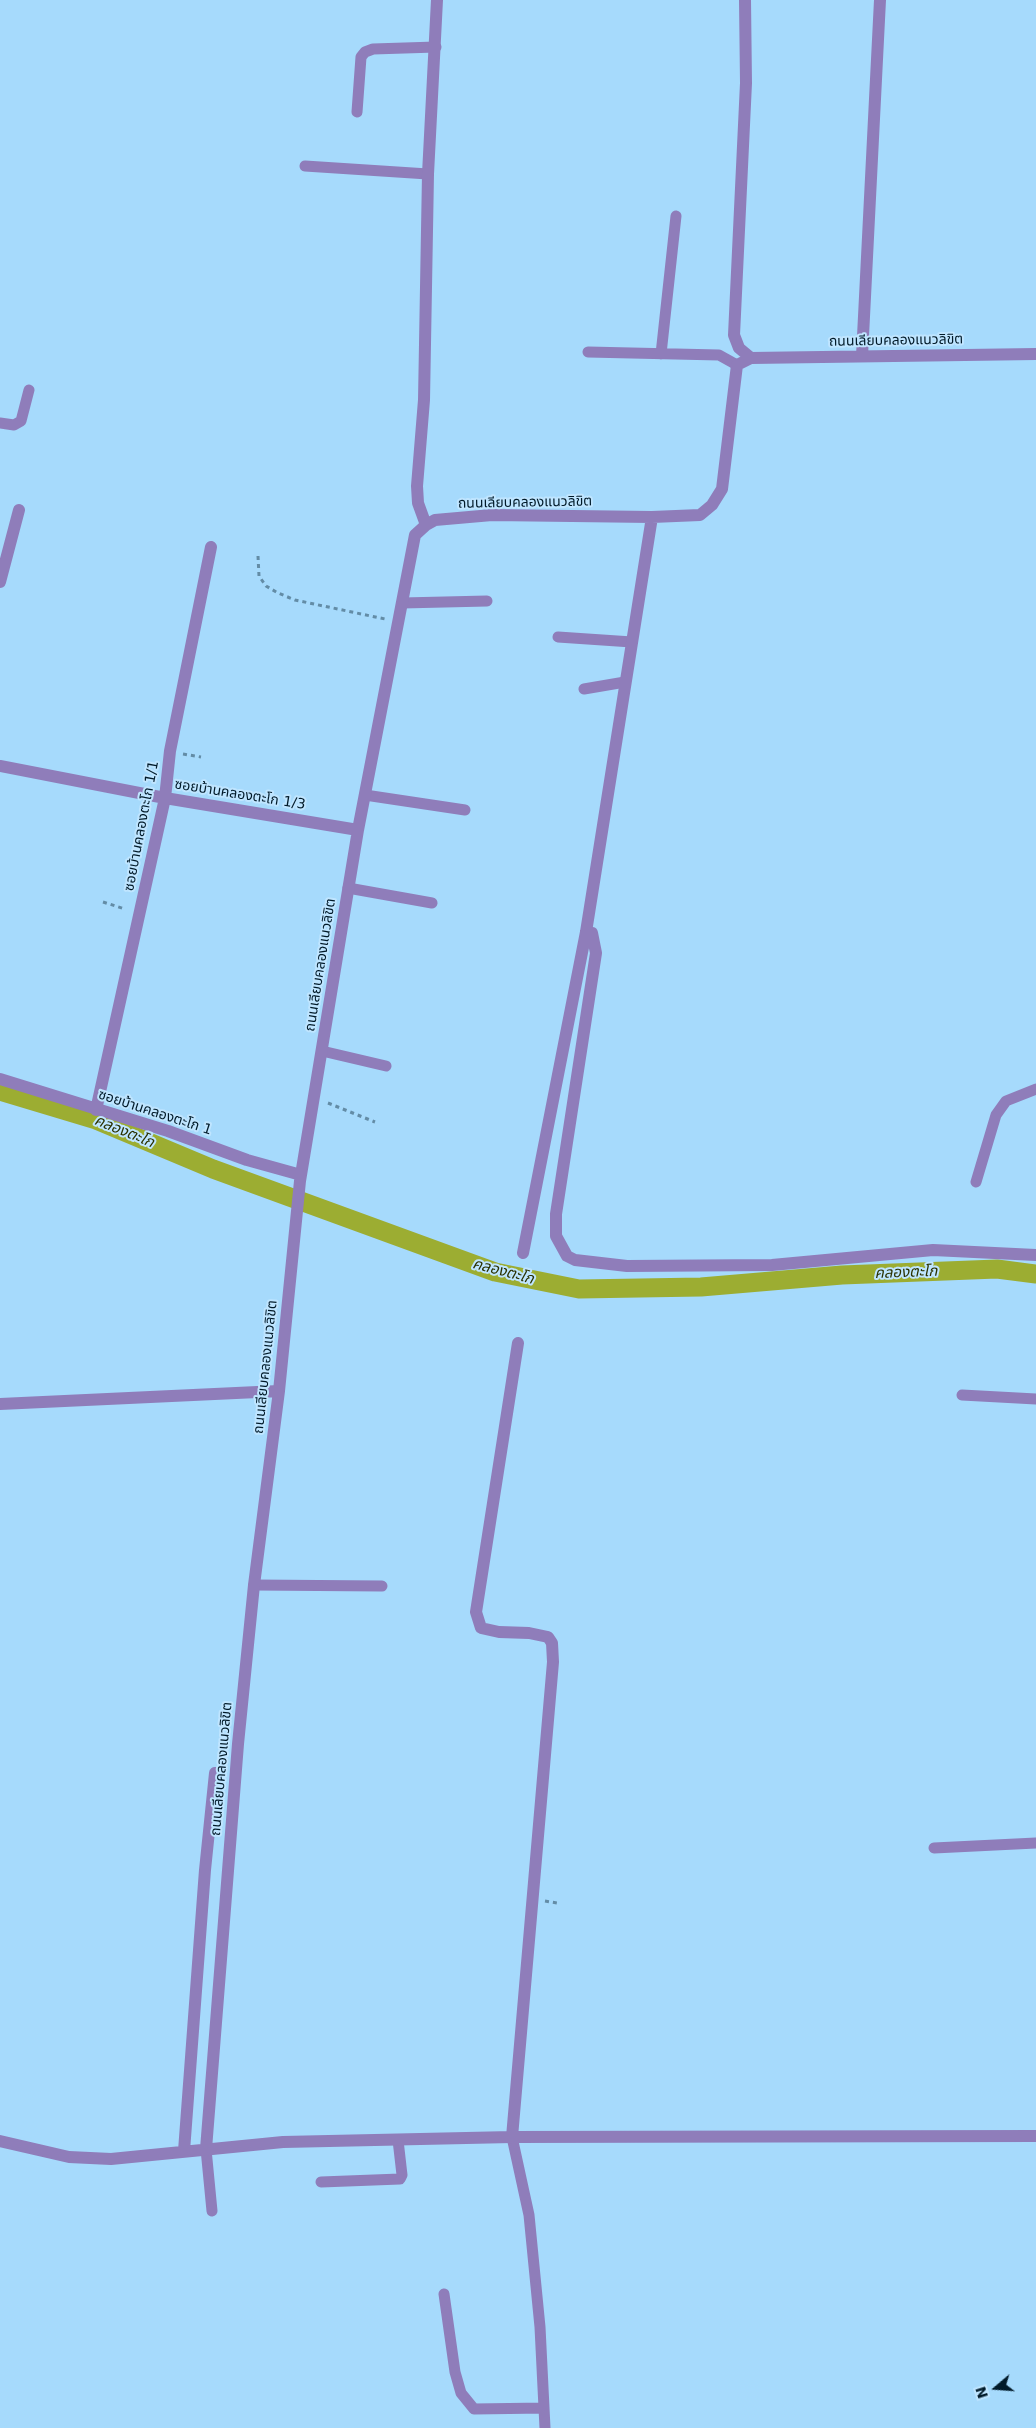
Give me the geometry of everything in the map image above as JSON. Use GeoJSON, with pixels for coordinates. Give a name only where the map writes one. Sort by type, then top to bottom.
{"type":"FeatureCollection","features":[{"type":"Feature","properties":{"kind":"street"},"geometry":{"type":"LineString","coordinates":[[426,525],[418,503],[417,486],[424,400],[428,174],[437,0]]}},
{"type":"Feature","properties":{"kind":"street"},"geometry":{"type":"LineString","coordinates":[[745,0],[746,83],[734,335],[739,348],[751,358]]}},
{"type":"Feature","properties":{"kind":"street"},"geometry":{"type":"LineString","coordinates":[[862,356],[880,0]]}},
{"type":"Feature","properties":{"kind":"street","name":"ถนนเลียบคลองแนวลิขิต"},"geometry":{"type":"LineString","coordinates":[[206,2149],[228,1870],[254,1586],[279,1391],[296,1215],[358,830],[415,535],[435,520],[492,515],[652,517],[700,515],[712,506],[722,489],[737,365],[751,358],[1036,354]]}},
{"type":"Feature","properties":{"kind":"street"},"geometry":{"type":"LineString","coordinates":[[0,582],[19,510]]}},
{"type":"Feature","properties":{"kind":"street"},"geometry":{"type":"LineString","coordinates":[[523,1253],[586,932],[652,517]]}},
{"type":"Feature","properties":{"kind":"street","name":"ซอยบ้านคลองตะโก 1/1"},"geometry":{"type":"LineString","coordinates":[[96,1110],[165,798],[170,752],[211,547]]}},
{"type":"Feature","properties":{"kind":"street","name":"ซอยบ้านคลองตะโก 1/3"},"geometry":{"type":"LineString","coordinates":[[0,766],[165,798],[358,830]]}},
{"type":"Feature","properties":{"kind":"street"},"geometry":{"type":"LineString","coordinates":[[586,932],[592,934],[596,952],[556,1214],[556,1236],[567,1256],[575,1260],[637,1266],[772,1265],[933,1250],[1036,1255]]}},
{"type":"Feature","properties":{"kind":"street","name":"ซอยบ้านคลองตะโก 1"},"geometry":{"type":"LineString","coordinates":[[0,1079],[168,1131],[301,1178]]}},
{"type":"Feature","properties":{"kind":"street"},"geometry":{"type":"LineString","coordinates":[[512,2137],[553,1662],[552,1643],[548,1637],[530,1633],[499,1632],[481,1628],[476,1612],[518,1343]]}},
{"type":"Feature","properties":{"kind":"street"},"geometry":{"type":"LineString","coordinates":[[0,1404],[279,1391]]}},
{"type":"Feature","properties":{"kind":"street"},"geometry":{"type":"LineString","coordinates":[[184,2151],[205,1870],[215,1773]]}},
{"type":"Feature","properties":{"kind":"street"},"geometry":{"type":"LineString","coordinates":[[205,1870],[228,1870]]}},
{"type":"Feature","properties":{"kind":"street"},"geometry":{"type":"LineString","coordinates":[[0,2141],[69,2157],[111,2159],[283,2142],[512,2137],[1036,2136]]}},
{"type":"Feature","properties":{"kind":"lane"},"geometry":{"type":"LineString","coordinates":[[357,112],[360,57],[365,52],[436,47]]}},
{"type":"Feature","properties":{"kind":"lane"},"geometry":{"type":"LineString","coordinates":[[305,166],[428,174]]}},
{"type":"Feature","properties":{"kind":"lane"},"geometry":{"type":"LineString","coordinates":[[661,354],[676,216]]}},
{"type":"Feature","properties":{"kind":"lane"},"geometry":{"type":"LineString","coordinates":[[588,352],[719,356],[737,365]]}},
{"type":"Feature","properties":{"kind":"lane"},"geometry":{"type":"LineString","coordinates":[[0,424],[14,425],[21,421],[29,390]]}},
{"type":"Feature","properties":{"kind":"lane"},"geometry":{"type":"LineString","coordinates":[[402,603],[487,601]]}},
{"type":"Feature","properties":{"kind":"lane"},"geometry":{"type":"LineString","coordinates":[[558,637],[632,642]]}},
{"type":"Feature","properties":{"kind":"lane"},"geometry":{"type":"LineString","coordinates":[[584,689],[625,682]]}},
{"type":"Feature","properties":{"kind":"lane"},"geometry":{"type":"LineString","coordinates":[[365,795],[465,810]]}},
{"type":"Feature","properties":{"kind":"lane"},"geometry":{"type":"LineString","coordinates":[[348,888],[432,903]]}},
{"type":"Feature","properties":{"kind":"lane"},"geometry":{"type":"LineString","coordinates":[[322,1051],[386,1066]]}},
{"type":"Feature","properties":{"kind":"lane"},"geometry":{"type":"LineString","coordinates":[[976,1182],[996,1115],[1006,1101],[1036,1089]]}},
{"type":"Feature","properties":{"kind":"lane"},"geometry":{"type":"LineString","coordinates":[[962,1395],[1036,1399]]}},
{"type":"Feature","properties":{"kind":"lane"},"geometry":{"type":"LineString","coordinates":[[254,1586],[382,1586]]}},
{"type":"Feature","properties":{"kind":"lane"},"geometry":{"type":"LineString","coordinates":[[934,1848],[1036,1843]]}},
{"type":"Feature","properties":{"kind":"lane"},"geometry":{"type":"LineString","coordinates":[[512,2137],[529,2215],[540,2327],[545,2428]]}},
{"type":"Feature","properties":{"kind":"lane"},"geometry":{"type":"LineString","coordinates":[[321,2182],[400,2179],[402,2175],[398,2140]]}},
{"type":"Feature","properties":{"kind":"lane"},"geometry":{"type":"LineString","coordinates":[[206,2149],[212,2211]]}},
{"type":"Feature","properties":{"kind":"lane"},"geometry":{"type":"LineString","coordinates":[[444,2294],[455,2372],[461,2393],[474,2409],[544,2408]]}},
{"type":"Feature","properties":{"kind":"path"},"geometry":{"type":"LineString","coordinates":[[258,556],[259,576],[266,586],[278,593],[295,600],[398,622]]}},
{"type":"Feature","properties":{"kind":"path"},"geometry":{"type":"LineString","coordinates":[[103,902],[140,913]]}},
{"type":"Feature","properties":{"kind":"path"},"geometry":{"type":"LineString","coordinates":[[314,1097],[375,1122]]}},
{"type":"Feature","properties":{"kind":"waterway","name":"คลองตะโก"},"geometry":{"type":"LineString","coordinates":[[0,1091],[96,1120],[213,1169],[495,1272],[579,1289],[701,1287],[842,1275],[997,1269],[1036,1274]]}}]}
